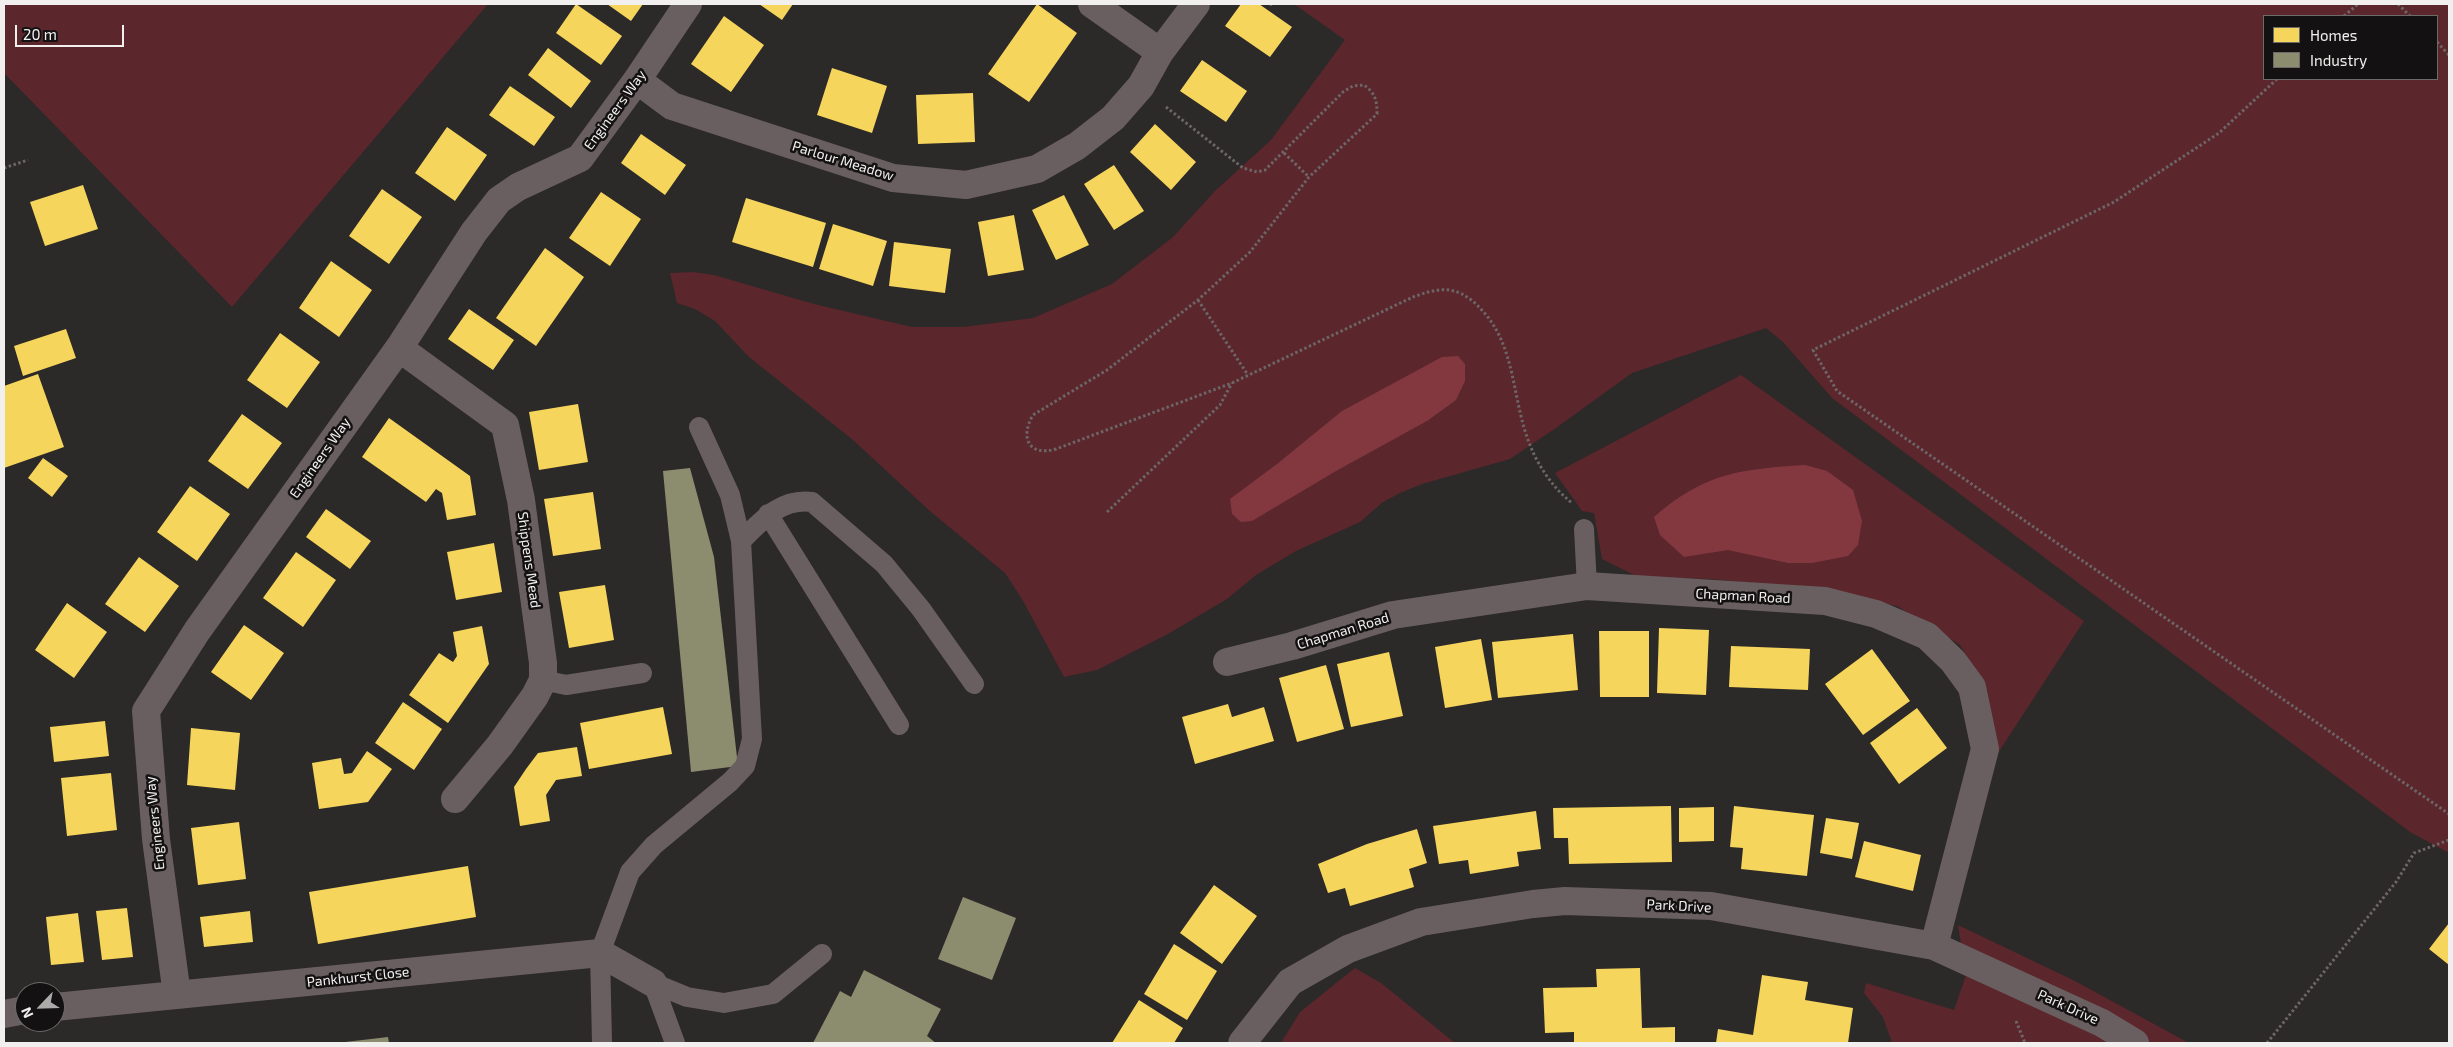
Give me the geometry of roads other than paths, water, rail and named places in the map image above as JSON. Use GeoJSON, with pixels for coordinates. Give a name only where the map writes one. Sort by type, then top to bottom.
{"type":"FeatureCollection","features":[{"type":"Feature","properties":{"kind":"street","name":"Engineers Way"},"geometry":{"type":"LineString","coordinates":[[176,995],[156,839],[146,711],[197,631],[399,348],[474,232],[499,200],[518,187],[580,158],[637,80],[688,4]]}},
{"type":"Feature","properties":{"kind":"street"},"geometry":{"type":"LineString","coordinates":[[1092,4],[1160,52]]}},
{"type":"Feature","properties":{"kind":"street","name":"Parlour Meadow"},"geometry":{"type":"LineString","coordinates":[[637,80],[672,106],[893,178],[966,185],[1037,169],[1077,146],[1113,118],[1141,86],[1160,52],[1196,4]]}},
{"type":"Feature","properties":{"kind":"street","name":"Shippens Mead"},"geometry":{"type":"LineString","coordinates":[[399,348],[505,425],[523,514],[543,663],[543,680]]}},
{"type":"Feature","properties":{"kind":"street","name":"Chapman Road"},"geometry":{"type":"LineString","coordinates":[[1227,662],[1292,646],[1393,615],[1587,586],[1825,601],[1876,614],[1927,636],[1953,661],[1972,688],[1985,749],[1934,946]]}},
{"type":"Feature","properties":{"kind":"street"},"geometry":{"type":"LineString","coordinates":[[455,798],[500,745],[535,696],[543,680]]}},
{"type":"Feature","properties":{"kind":"street","name":"Park Drive"},"geometry":{"type":"LineString","coordinates":[[1242,1043],[1290,982],[1348,949],[1421,922],[1533,904],[1565,901],[1711,906],[1934,946],[2102,1022],[2135,1043]]}},
{"type":"Feature","properties":{"kind":"street"},"geometry":{"type":"LineString","coordinates":[[600,953],[653,983]]}},
{"type":"Feature","properties":{"kind":"street","name":"Pankhurst Close"},"geometry":{"type":"LineString","coordinates":[[65,1006],[600,953]]}},
{"type":"Feature","properties":{"kind":"lane"},"geometry":{"type":"LineString","coordinates":[[602,1043],[600,953],[630,872],[654,845],[730,782],[745,766],[752,739],[741,541],[730,495],[699,427]]}},
{"type":"Feature","properties":{"kind":"lane"},"geometry":{"type":"LineString","coordinates":[[741,541],[768,514],[790,502],[812,502],[884,564],[921,609],[974,684]]}},
{"type":"Feature","properties":{"kind":"lane"},"geometry":{"type":"LineString","coordinates":[[768,514],[899,725]]}},
{"type":"Feature","properties":{"kind":"lane"},"geometry":{"type":"LineString","coordinates":[[1584,528],[1587,586]]}},
{"type":"Feature","properties":{"kind":"lane"},"geometry":{"type":"LineString","coordinates":[[543,680],[566,686],[642,673]]}},
{"type":"Feature","properties":{"kind":"lane"},"geometry":{"type":"LineString","coordinates":[[653,983],[687,997],[724,1003],[773,994],[822,954]]}},
{"type":"Feature","properties":{"kind":"lane"},"geometry":{"type":"LineString","coordinates":[[653,983],[675,1043]]}}]}
